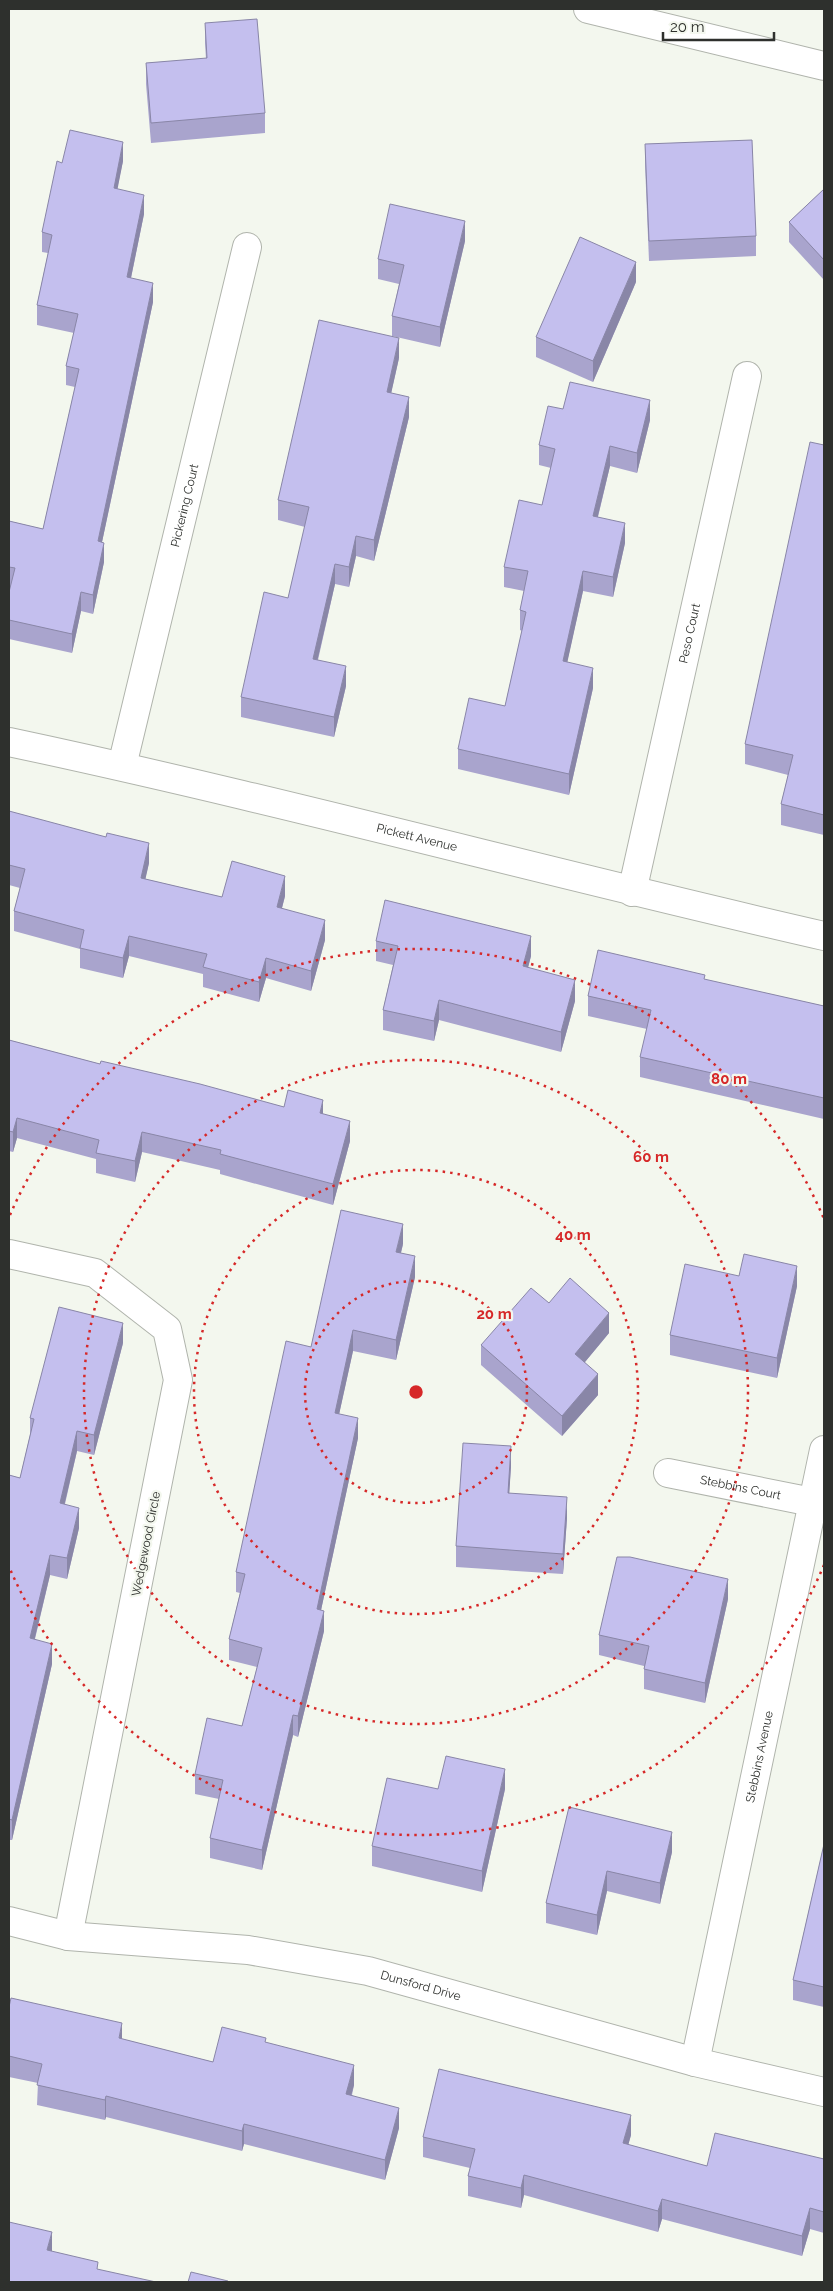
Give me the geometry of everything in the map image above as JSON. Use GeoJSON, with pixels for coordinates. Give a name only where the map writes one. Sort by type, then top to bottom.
{"type":"FeatureCollection","features":[{"type":"Feature","properties":{"kind":"street"},"geometry":{"type":"LineString","coordinates":[[588,9],[824,66]]}},
{"type":"Feature","properties":{"kind":"street","name":"Pickering Court"},"geometry":{"type":"LineString","coordinates":[[122,766],[247,247]]}},
{"type":"Feature","properties":{"kind":"street","name":"Peso Court"},"geometry":{"type":"LineString","coordinates":[[632,892],[747,376]]}},
{"type":"Feature","properties":{"kind":"street","name":"Pickett Avenue"},"geometry":{"type":"LineString","coordinates":[[9,742],[122,766],[632,892],[824,936]]}},
{"type":"Feature","properties":{"kind":"street","name":"Wedgewood Circle"},"geometry":{"type":"LineString","coordinates":[[9,1254],[96,1273],[168,1329],[178,1380],[68,1936]]}},
{"type":"Feature","properties":{"kind":"street","name":"Stebbins Avenue"},"geometry":{"type":"LineString","coordinates":[[696,2062],[824,1450]]}},
{"type":"Feature","properties":{"kind":"street","name":"Stebbins Court"},"geometry":{"type":"LineString","coordinates":[[668,1473],[812,1502]]}},
{"type":"Feature","properties":{"kind":"street","name":"Dunsford Drive"},"geometry":{"type":"LineString","coordinates":[[9,1922],[68,1936],[248,1950],[368,1971],[696,2062],[824,2092]]}},
{"type":"Feature","properties":{"kind":"building"},"geometry":{"type":"Polygon","coordinates":[[[257,19],[265,113],[151,123],[146,63],[207,58],[205,23],[257,19]]]}},
{"type":"Feature","properties":{"kind":"building"},"geometry":{"type":"Polygon","coordinates":[[[70,130],[123,142],[114,188],[144,195],[127,277],[153,283],[98,541],[104,543],[93,595],[81,592],[72,634],[9,620],[9,592],[15,568],[9,567],[9,521],[43,529],[79,369],[66,366],[78,314],[37,305],[52,235],[42,232],[57,161],[62,163],[70,130]]]}},
{"type":"Feature","properties":{"kind":"building"},"geometry":{"type":"Polygon","coordinates":[[[752,140],[756,236],[649,241],[645,144],[752,140]]]}},
{"type":"Feature","properties":{"kind":"building"},"geometry":{"type":"Polygon","coordinates":[[[824,189],[824,260],[789,222],[824,189]]]}},
{"type":"Feature","properties":{"kind":"building"},"geometry":{"type":"Polygon","coordinates":[[[390,204],[465,221],[440,327],[392,316],[404,265],[378,259],[390,204]]]}},
{"type":"Feature","properties":{"kind":"building"},"geometry":{"type":"Polygon","coordinates":[[[580,237],[636,262],[593,361],[536,337],[580,237]]]}},
{"type":"Feature","properties":{"kind":"building"},"geometry":{"type":"Polygon","coordinates":[[[319,320],[399,338],[387,392],[409,397],[374,540],[356,536],[349,567],[335,564],[313,659],[346,666],[334,717],[241,697],[264,592],[288,598],[309,507],[278,500],[319,320]]]}},
{"type":"Feature","properties":{"kind":"building"},"geometry":{"type":"Polygon","coordinates":[[[570,382],[650,400],[637,453],[610,446],[593,516],[625,523],[613,577],[583,571],[563,661],[593,668],[569,774],[458,749],[469,698],[505,706],[526,612],[520,610],[528,571],[504,567],[519,500],[542,505],[555,449],[539,445],[548,406],[563,409],[570,382]]]}},
{"type":"Feature","properties":{"kind":"building"},"geometry":{"type":"Polygon","coordinates":[[[810,442],[824,445],[824,815],[781,804],[793,755],[745,744],[810,442]]]}},
{"type":"Feature","properties":{"kind":"building"},"geometry":{"type":"Polygon","coordinates":[[[9,811],[106,837],[107,833],[149,843],[141,878],[222,897],[232,861],[285,876],[277,907],[325,920],[311,971],[266,958],[259,982],[203,967],[207,954],[129,936],[123,958],[80,948],[84,930],[14,911],[25,869],[9,865],[9,811]]]}},
{"type":"Feature","properties":{"kind":"building"},"geometry":{"type":"Polygon","coordinates":[[[385,900],[531,936],[523,966],[575,980],[561,1032],[439,1000],[434,1021],[383,1010],[398,946],[376,941],[385,900]]]}},
{"type":"Feature","properties":{"kind":"building"},"geometry":{"type":"Polygon","coordinates":[[[598,950],[705,975],[704,979],[824,1006],[824,1098],[640,1057],[651,1010],[588,996],[598,950]]]}},
{"type":"Feature","properties":{"kind":"building"},"geometry":{"type":"Polygon","coordinates":[[[9,1040],[100,1064],[101,1061],[200,1084],[284,1107],[288,1090],[323,1100],[320,1113],[350,1121],[333,1184],[220,1154],[221,1150],[142,1132],[135,1161],[96,1153],[99,1140],[17,1118],[13,1132],[9,1131],[9,1040]]]}},
{"type":"Feature","properties":{"kind":"building"},"geometry":{"type":"Polygon","coordinates":[[[341,1210],[403,1224],[396,1252],[415,1256],[396,1340],[353,1330],[335,1413],[358,1418],[317,1609],[324,1611],[298,1716],[293,1715],[262,1850],[210,1838],[223,1780],[195,1774],[207,1718],[242,1726],[262,1648],[229,1639],[245,1574],[236,1572],[286,1341],[311,1347],[341,1210]]]}},
{"type":"Feature","properties":{"kind":"building"},"geometry":{"type":"Polygon","coordinates":[[[744,1254],[797,1266],[777,1358],[670,1335],[685,1264],[739,1276],[744,1254]]]}},
{"type":"Feature","properties":{"kind":"building"},"geometry":{"type":"Polygon","coordinates":[[[570,1278],[609,1313],[575,1354],[598,1374],[562,1416],[481,1345],[531,1288],[549,1303],[570,1278]]]}},
{"type":"Feature","properties":{"kind":"building"},"geometry":{"type":"Polygon","coordinates":[[[59,1307],[123,1323],[94,1435],[77,1431],[60,1503],[79,1508],[67,1558],[50,1555],[30,1638],[52,1644],[12,1820],[9,1819],[9,1475],[20,1478],[34,1419],[30,1418],[59,1307]]]}},
{"type":"Feature","properties":{"kind":"building"},"geometry":{"type":"Polygon","coordinates":[[[463,1443],[511,1446],[508,1493],[567,1497],[563,1554],[456,1546],[463,1443]]]}},
{"type":"Feature","properties":{"kind":"building"},"geometry":{"type":"Polygon","coordinates":[[[617,1557],[630,1557],[728,1579],[705,1683],[644,1669],[649,1646],[599,1635],[617,1557]]]}},
{"type":"Feature","properties":{"kind":"building"},"geometry":{"type":"Polygon","coordinates":[[[446,1756],[505,1769],[482,1871],[372,1846],[387,1778],[438,1789],[446,1756]]]}},
{"type":"Feature","properties":{"kind":"building"},"geometry":{"type":"Polygon","coordinates":[[[569,1807],[672,1832],[660,1883],[607,1871],[597,1915],[546,1903],[569,1807]]]}},
{"type":"Feature","properties":{"kind":"building"},"geometry":{"type":"Polygon","coordinates":[[[824,1844],[824,1987],[793,1980],[824,1844]]]}},
{"type":"Feature","properties":{"kind":"building"},"geometry":{"type":"Polygon","coordinates":[[[11,1998],[122,2023],[119,2038],[213,2062],[222,2027],[266,2038],[265,2042],[354,2065],[346,2094],[399,2108],[385,2160],[244,2124],[242,2131],[106,2096],[105,2100],[37,2085],[42,2064],[9,2056],[9,2007],[11,1998]]]}},
{"type":"Feature","properties":{"kind":"building"},"geometry":{"type":"Polygon","coordinates":[[[439,2069],[631,2115],[623,2143],[707,2166],[715,2133],[824,2159],[824,2212],[810,2208],[802,2236],[662,2199],[658,2211],[524,2175],[521,2188],[468,2176],[475,2149],[423,2137],[439,2069]]]}},
{"type":"Feature","properties":{"kind":"building"},"geometry":{"type":"Polygon","coordinates":[[[9,2222],[52,2232],[47,2250],[98,2262],[97,2269],[156,2282],[9,2282],[9,2222]]]}},
{"type":"Feature","properties":{"kind":"building"},"geometry":{"type":"Polygon","coordinates":[[[191,2272],[228,2281],[228,2282],[188,2282],[191,2272]]]}}]}
